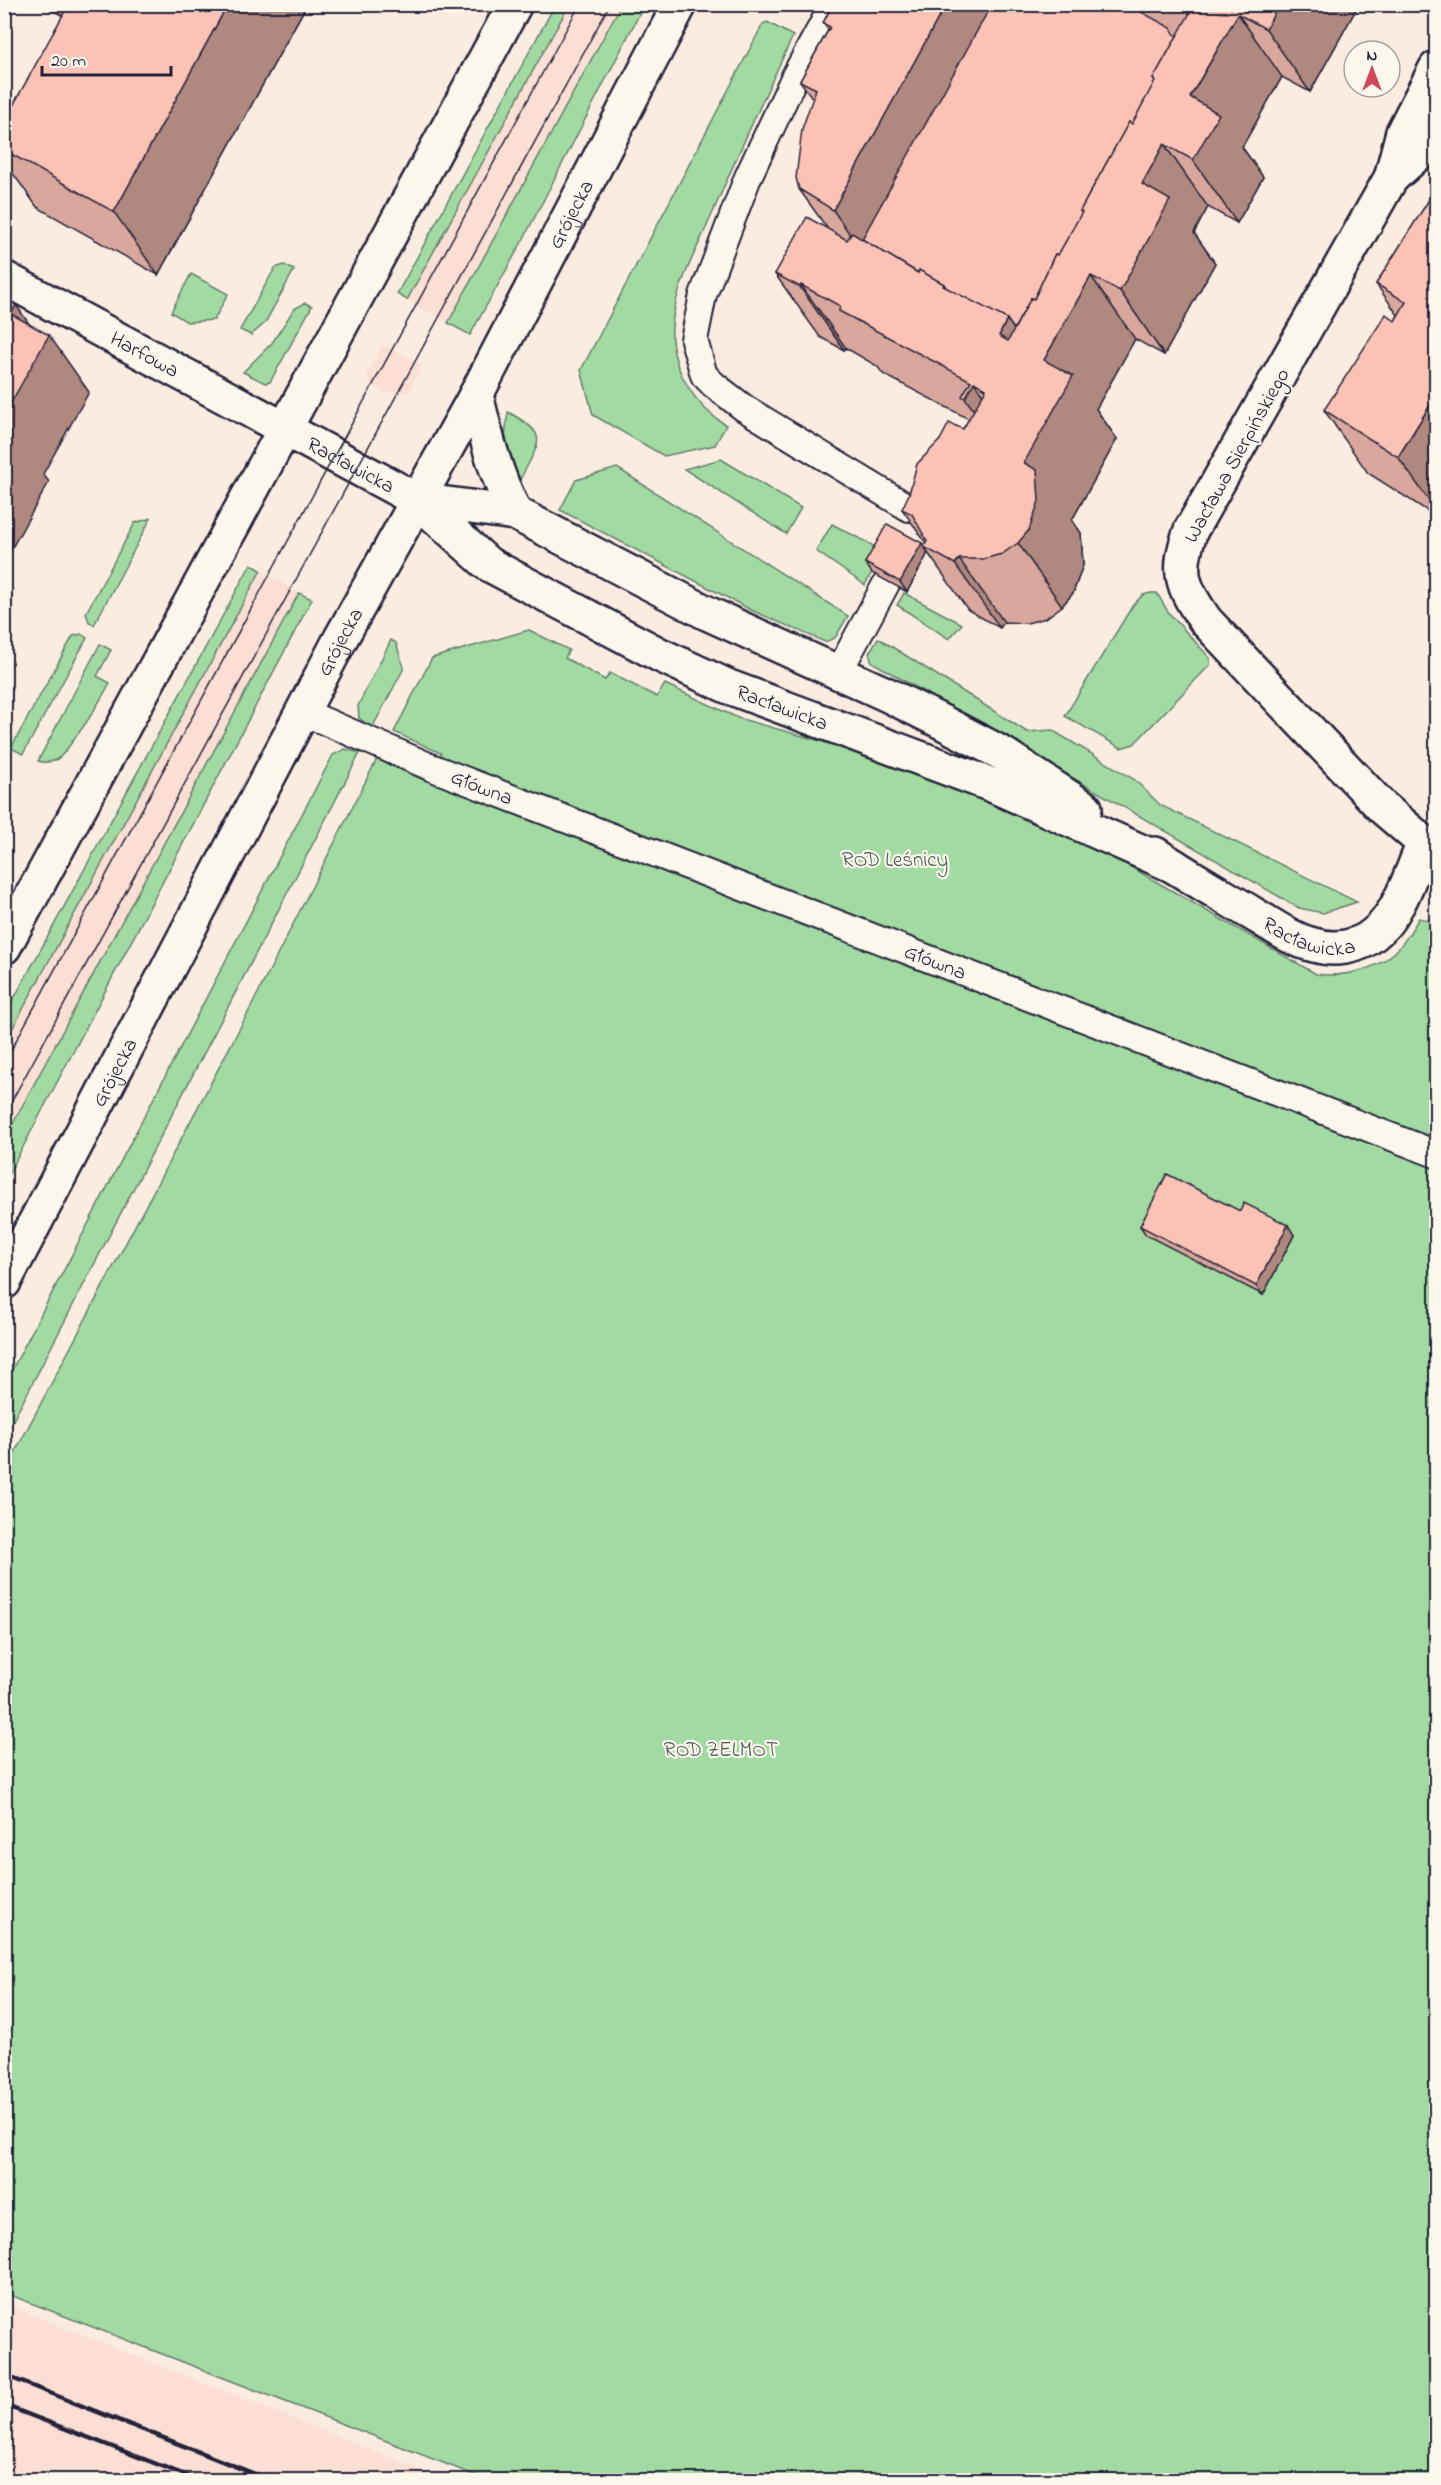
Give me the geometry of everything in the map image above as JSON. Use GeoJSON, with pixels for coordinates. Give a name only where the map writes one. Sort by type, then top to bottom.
{"type":"FeatureCollection","features":[{"type":"Feature","properties":{"kind":"street"},"geometry":{"type":"LineString","coordinates":[[4,946],[286,430],[351,304],[515,4]]}},
{"type":"Feature","properties":{"kind":"street","name":"Grójecka"},"geometry":{"type":"LineString","coordinates":[[4,1282],[303,712],[476,395],[680,4]]}},
{"type":"Feature","properties":{"kind":"street","name":"Wacława Sierpińskiego"},"geometry":{"type":"LineString","coordinates":[[1430,845],[1382,807],[1206,621],[1191,600],[1182,581],[1181,570],[1183,551],[1191,530],[1391,178],[1404,132],[1437,68]]}},
{"type":"Feature","properties":{"kind":"street","name":"Wacława Sierpińskiego"},"geometry":{"type":"LineString","coordinates":[[1391,178],[1428,145],[1437,131]]}},
{"type":"Feature","properties":{"kind":"street","name":"Harfowa"},"geometry":{"type":"LineString","coordinates":[[4,278],[286,430]]}},
{"type":"Feature","properties":{"kind":"street"},"geometry":{"type":"LineString","coordinates":[[476,395],[483,432],[495,470],[515,513]]}},
{"type":"Feature","properties":{"kind":"street","name":"Racławicka"},"geometry":{"type":"LineString","coordinates":[[286,430],[417,500],[488,564],[660,655],[729,687],[992,785],[1173,866]]}},
{"type":"Feature","properties":{"kind":"street","name":"Racławicka"},"geometry":{"type":"LineString","coordinates":[[417,500],[515,513],[706,613],[888,695],[1003,754],[1173,866],[1285,933],[1314,945],[1337,948],[1356,945],[1375,934],[1397,902],[1430,845]]}},
{"type":"Feature","properties":{"kind":"lane"},"geometry":{"type":"LineString","coordinates":[[834,4],[795,76],[748,177],[703,295],[694,340],[704,375],[714,386],[744,408],[909,508]]}},
{"type":"Feature","properties":{"kind":"lane"},"geometry":{"type":"LineString","coordinates":[[838,673],[886,584]]}},
{"type":"Feature","properties":{"kind":"lane","name":"Główna"},"geometry":{"type":"LineString","coordinates":[[303,712],[433,768],[1437,1154]]}},
{"type":"Feature","properties":{"kind":"shaded area"},"geometry":{"type":"Polygon","coordinates":[[[569,5],[621,5],[448,323],[407,300],[569,5]]]}},
{"type":"Feature","properties":{"kind":"shaded area"},"geometry":{"type":"Polygon","coordinates":[[[383,345],[422,365],[408,393],[386,393],[378,390],[369,381],[367,373],[383,345]]]}},
{"type":"Feature","properties":{"kind":"shaded area"},"geometry":{"type":"Polygon","coordinates":[[[261,570],[299,593],[5,1138],[5,1042],[261,570]]]}},
{"type":"Feature","properties":{"kind":"shaded area"},"geometry":{"type":"Polygon","coordinates":[[[5,2304],[347,2440],[445,2480],[5,2480],[5,2304]]]}},
{"type":"Feature","properties":{"kind":"green space"},"geometry":{"type":"Polygon","coordinates":[[[555,5],[569,5],[407,300],[397,294],[555,5]]]}},
{"type":"Feature","properties":{"kind":"green space"},"geometry":{"type":"Polygon","coordinates":[[[621,5],[644,5],[523,240],[470,335],[448,323],[621,5]]]}},
{"type":"Feature","properties":{"kind":"green space"},"geometry":{"type":"Polygon","coordinates":[[[767,22],[793,36],[690,262],[678,293],[672,324],[674,353],[689,389],[715,418],[726,425],[715,445],[664,456],[593,415],[581,370],[763,24],[767,22]]]}},
{"type":"Feature","properties":{"kind":"green space"},"geometry":{"type":"Polygon","coordinates":[[[284,265],[294,270],[265,323],[251,335],[240,330],[275,268],[284,265]]]}},
{"type":"Feature","properties":{"kind":"green space"},"geometry":{"type":"Polygon","coordinates":[[[191,274],[228,294],[214,320],[187,322],[171,312],[191,274]]]}},
{"type":"Feature","properties":{"kind":"green space"},"geometry":{"type":"Polygon","coordinates":[[[305,303],[312,306],[270,382],[265,383],[243,372],[272,343],[294,309],[305,303]]]}},
{"type":"Feature","properties":{"kind":"green space"},"geometry":{"type":"Polygon","coordinates":[[[508,412],[531,427],[538,440],[520,480],[504,445],[508,412]]]}},
{"type":"Feature","properties":{"kind":"green space"},"geometry":{"type":"Polygon","coordinates":[[[721,459],[801,508],[786,534],[684,469],[721,459]]]}},
{"type":"Feature","properties":{"kind":"green space"},"geometry":{"type":"Polygon","coordinates":[[[617,468],[848,616],[835,638],[825,642],[751,610],[560,510],[576,480],[617,468]]]}},
{"type":"Feature","properties":{"kind":"green space"},"geometry":{"type":"Polygon","coordinates":[[[151,518],[94,625],[89,622],[86,613],[135,523],[151,518]]]}},
{"type":"Feature","properties":{"kind":"green space"},"geometry":{"type":"Polygon","coordinates":[[[832,524],[883,551],[865,585],[816,551],[832,524]]]}},
{"type":"Feature","properties":{"kind":"green space"},"geometry":{"type":"Polygon","coordinates":[[[251,564],[261,570],[5,1042],[5,1015],[251,564]]]}},
{"type":"Feature","properties":{"kind":"green space"},"geometry":{"type":"Polygon","coordinates":[[[299,593],[312,599],[5,1181],[5,1138],[299,593]]]}},
{"type":"Feature","properties":{"kind":"green space"},"geometry":{"type":"Polygon","coordinates":[[[904,593],[962,624],[949,639],[897,605],[904,593]]]}},
{"type":"Feature","properties":{"kind":"green space"},"geometry":{"type":"Polygon","coordinates":[[[1157,593],[1168,612],[1210,658],[1210,665],[1134,744],[1121,748],[1065,716],[1133,605],[1143,595],[1157,593]]]}},
{"type":"Feature","properties":{"kind":"green space","name":"ROD ZELMOT"},"geometry":{"type":"Polygon","coordinates":[[[529,630],[569,650],[565,658],[605,680],[610,673],[657,697],[665,684],[738,718],[934,773],[1105,852],[1316,974],[1347,974],[1378,964],[1399,948],[1419,918],[1436,922],[1436,2480],[487,2480],[5,2293],[4,1473],[251,1007],[377,759],[426,781],[441,753],[394,732],[432,658],[529,630]]]}},
{"type":"Feature","properties":{"kind":"green space"},"geometry":{"type":"Polygon","coordinates":[[[81,634],[87,638],[23,754],[11,748],[73,636],[81,634]]]}},
{"type":"Feature","properties":{"kind":"green space"},"geometry":{"type":"Polygon","coordinates":[[[878,638],[1027,732],[1052,730],[1135,780],[1160,805],[1357,902],[1323,913],[1299,908],[872,662],[869,653],[878,638]]]}},
{"type":"Feature","properties":{"kind":"green space"},"geometry":{"type":"Polygon","coordinates":[[[391,640],[396,643],[404,668],[371,730],[363,726],[365,723],[359,718],[358,706],[391,640]]]}},
{"type":"Feature","properties":{"kind":"green space"},"geometry":{"type":"Polygon","coordinates":[[[100,644],[111,650],[97,676],[110,683],[86,723],[62,756],[52,761],[38,761],[100,644]]]}},
{"type":"Feature","properties":{"kind":"green space"},"geometry":{"type":"Polygon","coordinates":[[[345,749],[360,753],[5,1436],[5,1383],[333,755],[345,749]]]}},
{"type":"Feature","properties":{"kind":"building"},"geometry":{"type":"Polygon","coordinates":[[[69,4],[228,4],[114,212],[4,150],[4,122],[69,4]]]}},
{"type":"Feature","properties":{"kind":"building"},"geometry":{"type":"Polygon","coordinates":[[[833,4],[946,4],[833,210],[799,189],[796,178],[802,129],[816,89],[800,81],[830,27],[823,23],[833,4]]]}},
{"type":"Feature","properties":{"kind":"building"},"geometry":{"type":"Polygon","coordinates":[[[992,4],[1121,4],[1133,11],[1134,8],[1171,28],[1177,36],[1132,124],[1129,122],[1080,211],[1082,213],[1058,255],[1055,254],[1034,299],[1031,298],[1014,329],[1007,319],[947,289],[944,284],[919,270],[918,273],[862,239],[992,4]]]}},
{"type":"Feature","properties":{"kind":"building"},"geometry":{"type":"Polygon","coordinates":[[[1195,4],[1279,4],[1266,29],[1238,14],[1190,97],[1219,114],[1193,160],[1164,144],[1142,184],[1170,200],[1120,291],[1091,276],[1044,360],[1073,376],[1024,463],[1037,470],[1039,501],[1029,530],[1018,543],[1002,554],[983,559],[959,559],[955,564],[924,547],[927,541],[912,514],[902,509],[909,494],[917,464],[940,440],[949,423],[963,429],[986,389],[974,382],[965,398],[962,396],[971,381],[839,311],[840,306],[775,274],[807,217],[847,240],[852,233],[918,273],[919,270],[944,284],[943,286],[1007,319],[999,336],[1008,341],[1031,298],[1034,299],[1055,254],[1058,255],[1129,122],[1132,124],[1155,81],[1153,79],[1195,4]]]}},
{"type":"Feature","properties":{"kind":"building"},"geometry":{"type":"Polygon","coordinates":[[[1437,187],[1437,394],[1398,457],[1324,410],[1386,314],[1395,321],[1406,302],[1376,284],[1437,187]]]}},
{"type":"Feature","properties":{"kind":"building"},"geometry":{"type":"Polygon","coordinates":[[[4,299],[16,305],[11,314],[49,335],[4,415],[4,299]]]}},
{"type":"Feature","properties":{"kind":"building"},"geometry":{"type":"Polygon","coordinates":[[[4,422],[9,425],[4,433],[4,422]]]}},
{"type":"Feature","properties":{"kind":"building"},"geometry":{"type":"Polygon","coordinates":[[[887,524],[922,543],[900,582],[865,563],[887,524]]]}},
{"type":"Feature","properties":{"kind":"building"},"geometry":{"type":"Polygon","coordinates":[[[1167,1174],[1240,1211],[1244,1203],[1288,1225],[1256,1286],[1140,1226],[1167,1174]]]}},
{"type":"Feature","properties":{"kind":"tram line"},"geometry":{"type":"LineString","coordinates":[[4,1063],[580,4]]}},
{"type":"Feature","properties":{"kind":"tram line"},"geometry":{"type":"LineString","coordinates":[[4,1115],[610,4]]}},
{"type":"Feature","properties":{"kind":"railway"},"geometry":{"type":"LineString","coordinates":[[4,2375],[270,2480]]}},
{"type":"Feature","properties":{"kind":"railway"},"geometry":{"type":"LineString","coordinates":[[4,2405],[198,2480]]}},
{"type":"Feature","properties":{"kind":"park label","name":"ROD Leśnicy"},"geometry":{"type":"Point","coordinates":[895,859]}}]}
